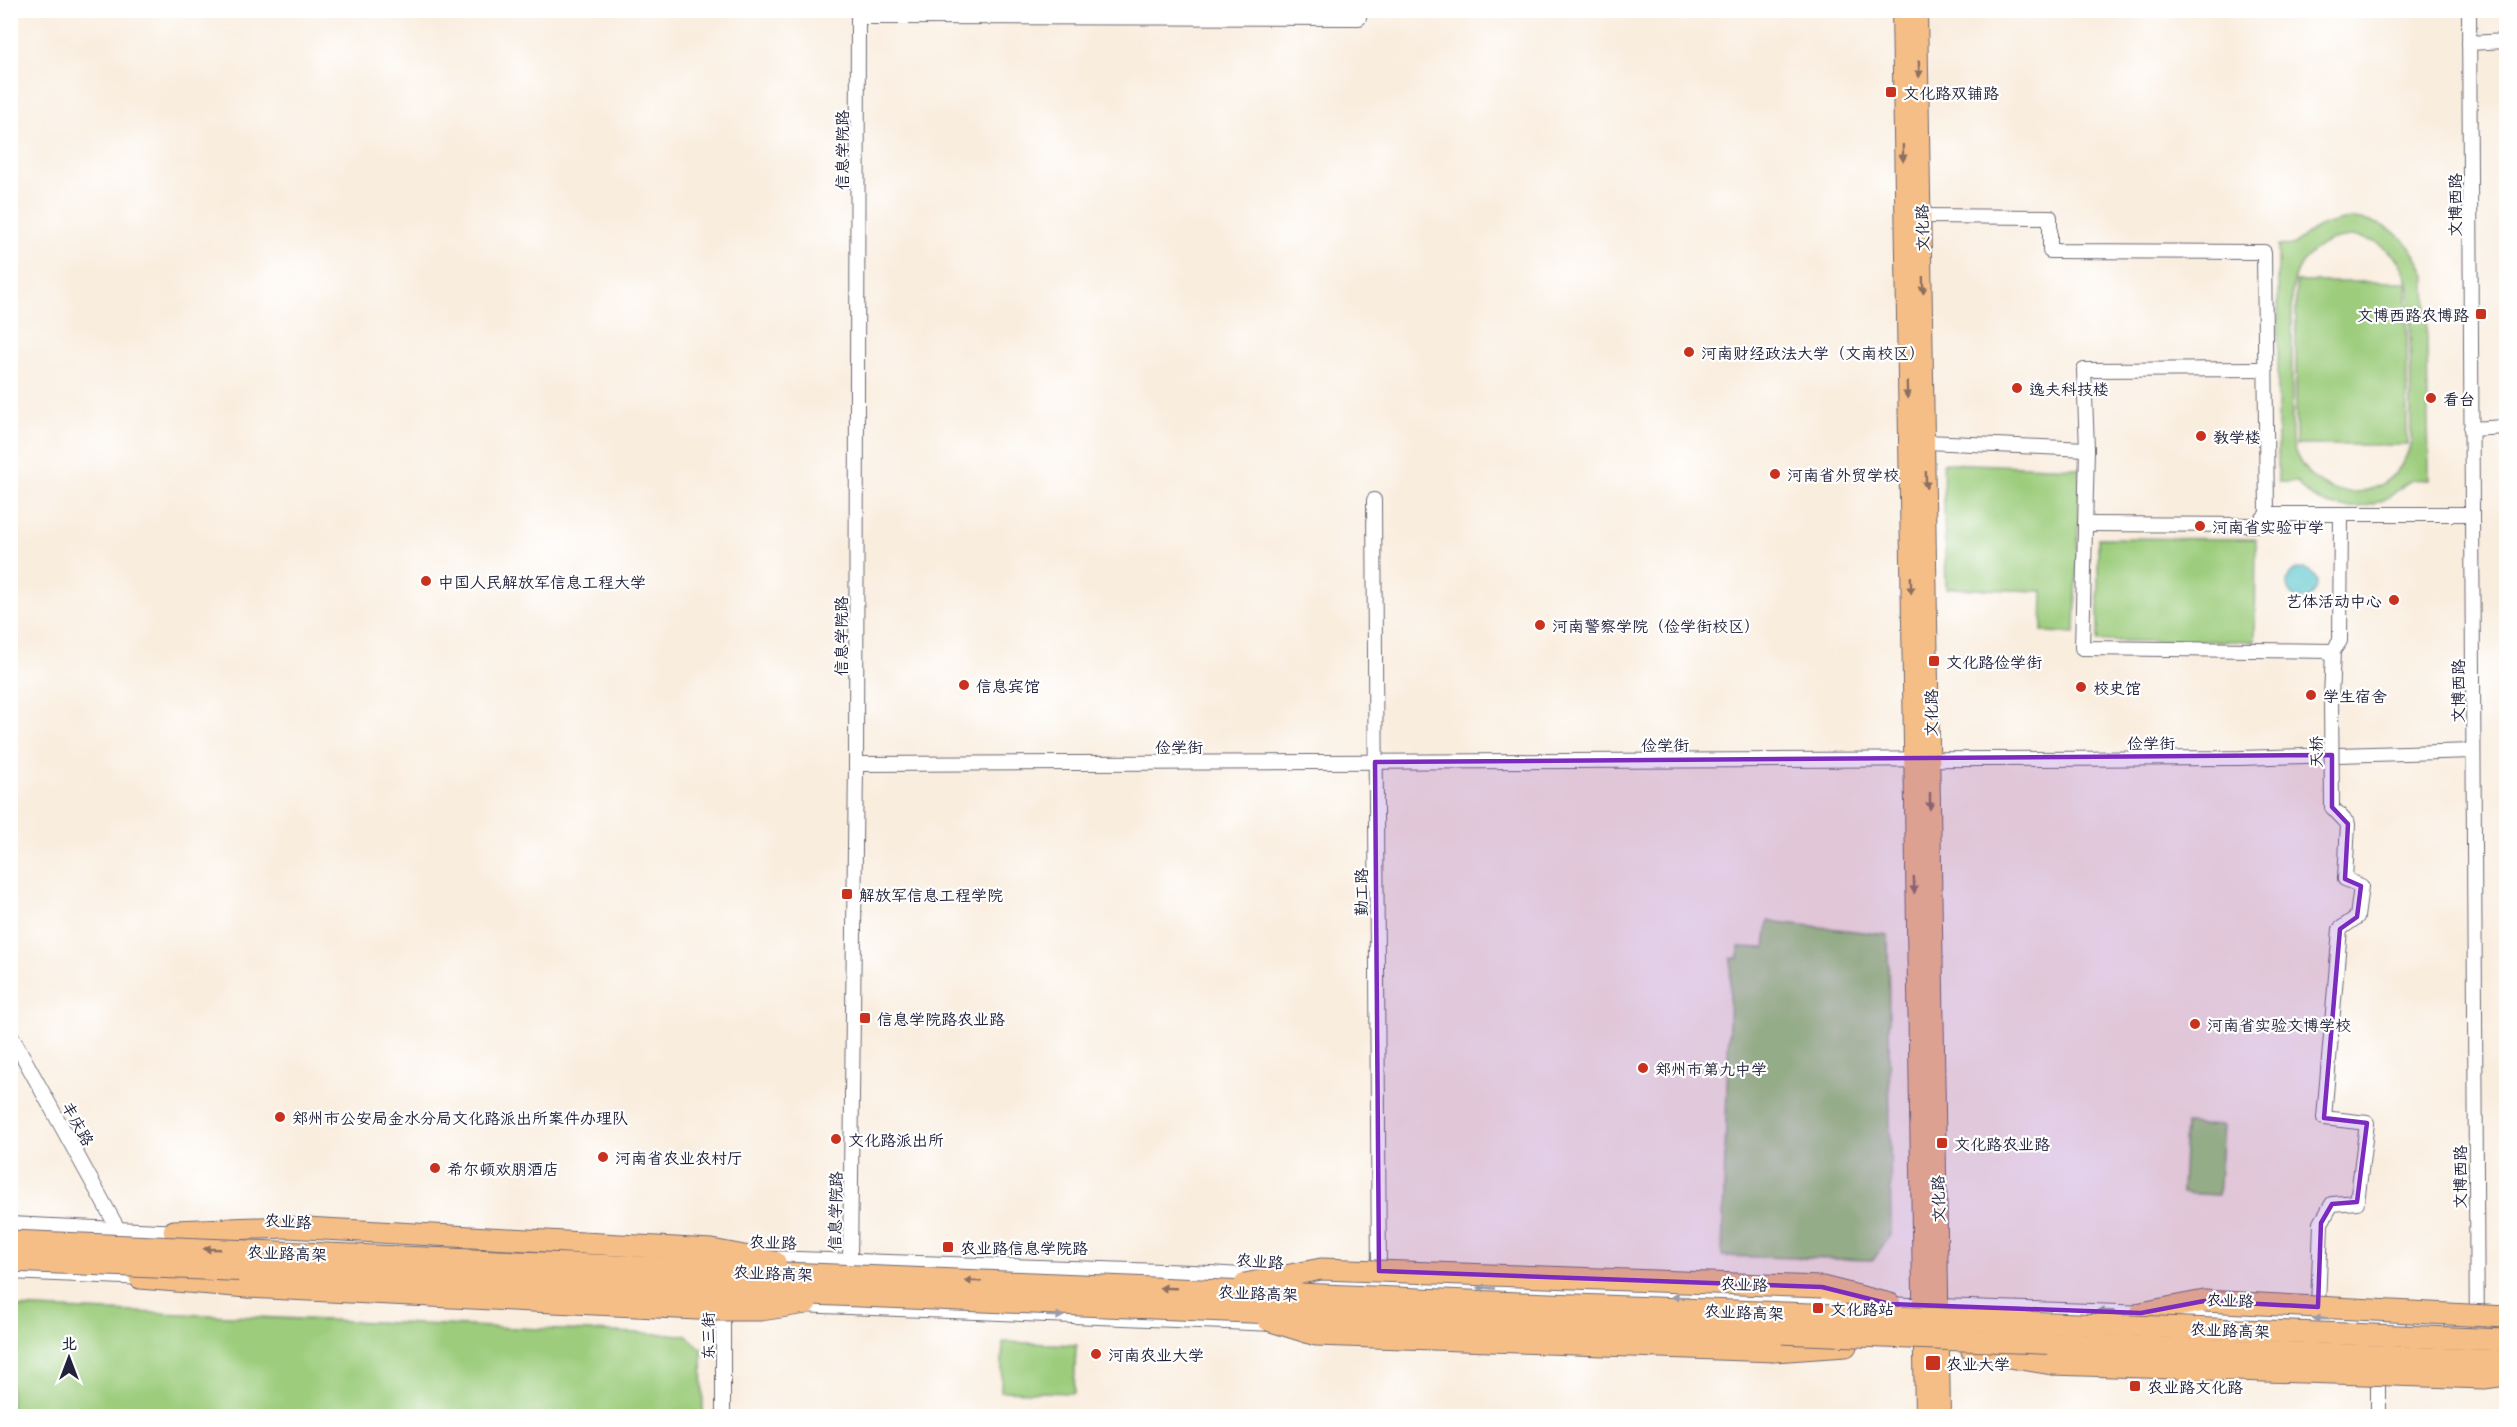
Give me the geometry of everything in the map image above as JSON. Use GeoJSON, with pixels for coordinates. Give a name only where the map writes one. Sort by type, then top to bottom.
{"type":"FeatureCollection","features":[{"type":"Feature","properties":{"kind":"highway"},"geometry":{"type":"LineString","coordinates":[[174,1232],[287,1227],[712,1250],[831,1275]]}},
{"type":"Feature","properties":{"kind":"highway","name":"农业路高架"},"geometry":{"type":"LineString","coordinates":[[10,1241],[2506,1340]]}},
{"type":"Feature","properties":{"kind":"highway","name":"农业路高架"},"geometry":{"type":"LineString","coordinates":[[10,1261],[2506,1361]]}},
{"type":"Feature","properties":{"kind":"highway"},"geometry":{"type":"LineString","coordinates":[[1212,1290],[1321,1269],[1822,1287],[1890,1304]]}},
{"type":"Feature","properties":{"kind":"highway"},"geometry":{"type":"LineString","coordinates":[[140,1278],[247,1287],[718,1310],[784,1308],[846,1296]]}},
{"type":"Feature","properties":{"kind":"highway"},"geometry":{"type":"LineString","coordinates":[[2141,1312],[2204,1301],[2506,1317]]}},
{"type":"Feature","properties":{"kind":"highway"},"geometry":{"type":"LineString","coordinates":[[1242,1312],[1316,1335],[1774,1351],[1846,1346]]}},
{"type":"Feature","properties":{"kind":"highway"},"geometry":{"type":"LineString","coordinates":[[1972,1351],[2052,1364],[2484,1378],[2506,1374]]}},
{"type":"Feature","properties":{"kind":"main road","name":"文化路"},"geometry":{"type":"LineString","coordinates":[[1901,10],[1922,760],[1931,1349],[1941,1416]]}},
{"type":"Feature","properties":{"kind":"main road","name":"文化路"},"geometry":{"type":"LineString","coordinates":[[1918,10],[1926,442],[1922,760]]}},
{"type":"Feature","properties":{"kind":"main road","name":"文化路"},"geometry":{"type":"LineString","coordinates":[[1924,1416],[1931,1349]]}},
{"type":"Feature","properties":{"kind":"street","name":"文博西路"},"geometry":{"type":"LineString","coordinates":[[2469,10],[2477,1372]]}},
{"type":"Feature","properties":{"kind":"street"},"geometry":{"type":"LineString","coordinates":[[858,14],[1359,18]]}},
{"type":"Feature","properties":{"kind":"street","name":"信息学院路"},"geometry":{"type":"LineString","coordinates":[[850,1261],[856,764],[858,14]]}},
{"type":"Feature","properties":{"kind":"street"},"geometry":{"type":"LineString","coordinates":[[2469,43],[2506,42]]}},
{"type":"Feature","properties":{"kind":"street"},"geometry":{"type":"LineString","coordinates":[[1921,216],[2050,217],[2050,250],[2264,252],[2267,514],[2257,525],[2085,524]]}},
{"type":"Feature","properties":{"kind":"street"},"geometry":{"type":"LineString","coordinates":[[2265,369],[2084,370],[2087,449],[2082,648],[2333,651]]}},
{"type":"Feature","properties":{"kind":"street"},"geometry":{"type":"LineString","coordinates":[[2471,429],[2506,427]]}},
{"type":"Feature","properties":{"kind":"street"},"geometry":{"type":"LineString","coordinates":[[1926,442],[2087,449]]}},
{"type":"Feature","properties":{"kind":"street","name":"勤工路"},"geometry":{"type":"LineString","coordinates":[[1374,500],[1379,1283]]}},
{"type":"Feature","properties":{"kind":"street"},"geometry":{"type":"LineString","coordinates":[[2267,514],[2472,514]]}},
{"type":"Feature","properties":{"kind":"street","name":"天桥"},"geometry":{"type":"LineString","coordinates":[[2318,1307],[2321,1222],[2332,1204],[2357,1202],[2367,1123],[2324,1118],[2340,929],[2357,918],[2361,886],[2345,879],[2349,824],[2332,807],[2331,698],[2333,651],[2340,642],[2341,514]]}},
{"type":"Feature","properties":{"kind":"street","name":"俭学街"},"geometry":{"type":"LineString","coordinates":[[856,764],[2240,758],[2473,751]]}},
{"type":"Feature","properties":{"kind":"street","name":"丰庆路"},"geometry":{"type":"LineString","coordinates":[[10,1034],[118,1229]]}},
{"type":"Feature","properties":{"kind":"street","name":"农业路"},"geometry":{"type":"LineString","coordinates":[[10,1224],[723,1256],[1192,1272],[1379,1283],[1890,1304],[2506,1325]]}},
{"type":"Feature","properties":{"kind":"street","name":"东三街"},"geometry":{"type":"LineString","coordinates":[[723,1256],[723,1416]]}},
{"type":"Feature","properties":{"kind":"street"},"geometry":{"type":"LineString","coordinates":[[10,1272],[2506,1374]]}},
{"type":"Feature","properties":{"kind":"street"},"geometry":{"type":"LineString","coordinates":[[2377,1321],[2378,1416]]}},
{"type":"Feature","properties":{"kind":"highlighted area"},"geometry":{"type":"Polygon","coordinates":[[[2332,755],[2332,807],[2348,824],[2345,879],[2361,886],[2357,917],[2340,929],[2324,1118],[2367,1123],[2357,1202],[2332,1204],[2321,1223],[2318,1307],[2204,1301],[2141,1313],[1890,1304],[1822,1287],[1379,1271],[1375,762],[2332,755]]]}},
{"type":"Feature","properties":{"kind":"green space"},"geometry":{"type":"Polygon","coordinates":[[[2343,220],[2366,221],[2389,229],[2414,252],[2426,275],[2429,480],[2412,480],[2383,500],[2373,504],[2349,507],[2325,503],[2314,498],[2297,482],[2278,482],[2278,245],[2293,246],[2313,231],[2343,220]],[[2342,238],[2320,246],[2312,252],[2298,270],[2292,294],[2292,442],[2301,464],[2316,480],[2333,489],[2352,492],[2371,489],[2388,480],[2402,464],[2411,442],[2408,283],[2405,272],[2393,255],[2386,248],[2366,239],[2342,238]]]}},
{"type":"Feature","properties":{"kind":"green space"},"geometry":{"type":"Polygon","coordinates":[[[2296,282],[2407,282],[2407,445],[2296,445],[2296,282]]]}},
{"type":"Feature","properties":{"kind":"green space"},"geometry":{"type":"Polygon","coordinates":[[[1943,463],[2080,468],[2075,633],[2042,632],[2043,591],[1946,588],[1943,463]]]}},
{"type":"Feature","properties":{"kind":"green space"},"geometry":{"type":"Polygon","coordinates":[[[2098,538],[2256,539],[2255,641],[2098,641],[2098,538]]]}},
{"type":"Feature","properties":{"kind":"green space"},"geometry":{"type":"Polygon","coordinates":[[[1768,921],[1888,935],[1891,1235],[1873,1260],[1722,1256],[1731,958],[1739,958],[1739,947],[1765,948],[1768,921]]]}},
{"type":"Feature","properties":{"kind":"green space"},"geometry":{"type":"Polygon","coordinates":[[[2185,1124],[2223,1126],[2218,1195],[2182,1193],[2185,1124]]]}},
{"type":"Feature","properties":{"kind":"green space"},"geometry":{"type":"Polygon","coordinates":[[[11,1307],[686,1335],[702,1349],[703,1416],[11,1416],[11,1307]]]}},
{"type":"Feature","properties":{"kind":"green space"},"geometry":{"type":"Polygon","coordinates":[[[1003,1342],[1076,1345],[1074,1393],[1001,1391],[1003,1342]]]}},
{"type":"Feature","properties":{"kind":"water"},"geometry":{"type":"Polygon","coordinates":[[[2302,569],[2313,573],[2317,584],[2313,595],[2302,599],[2291,595],[2287,584],[2291,573],[2302,569]]]}},
{"type":"Feature","properties":{"kind":"place","name":"文化路双铺路"},"geometry":{"type":"Point","coordinates":[1891,92]}},
{"type":"Feature","properties":{"kind":"place","name":"文博西路农博路"},"geometry":{"type":"Point","coordinates":[2481,314]}},
{"type":"Feature","properties":{"kind":"place","name":"河南财经政法大学（文南校区）"},"geometry":{"type":"Point","coordinates":[1689,352]}},
{"type":"Feature","properties":{"kind":"place","name":"逸夫科技楼"},"geometry":{"type":"Point","coordinates":[2017,388]}},
{"type":"Feature","properties":{"kind":"place","name":"看台"},"geometry":{"type":"Point","coordinates":[2431,398]}},
{"type":"Feature","properties":{"kind":"place","name":"教学楼"},"geometry":{"type":"Point","coordinates":[2201,436]}},
{"type":"Feature","properties":{"kind":"place","name":"河南省外贸学校"},"geometry":{"type":"Point","coordinates":[1775,474]}},
{"type":"Feature","properties":{"kind":"place","name":"河南省实验中学"},"geometry":{"type":"Point","coordinates":[2200,526]}},
{"type":"Feature","properties":{"kind":"place","name":"中国人民解放军信息工程大学"},"geometry":{"type":"Point","coordinates":[426,581]}},
{"type":"Feature","properties":{"kind":"place","name":"艺体活动中心"},"geometry":{"type":"Point","coordinates":[2394,600]}},
{"type":"Feature","properties":{"kind":"place","name":"河南警察学院（俭学街校区）"},"geometry":{"type":"Point","coordinates":[1540,625]}},
{"type":"Feature","properties":{"kind":"place","name":"文化路俭学街"},"geometry":{"type":"Point","coordinates":[1934,661]}},
{"type":"Feature","properties":{"kind":"place","name":"信息宾馆"},"geometry":{"type":"Point","coordinates":[964,685]}},
{"type":"Feature","properties":{"kind":"place","name":"校史馆"},"geometry":{"type":"Point","coordinates":[2081,687]}},
{"type":"Feature","properties":{"kind":"place","name":"学生宿舍"},"geometry":{"type":"Point","coordinates":[2311,695]}},
{"type":"Feature","properties":{"kind":"place","name":"解放军信息工程学院"},"geometry":{"type":"Point","coordinates":[847,894]}},
{"type":"Feature","properties":{"kind":"place","name":"信息学院路农业路"},"geometry":{"type":"Point","coordinates":[865,1018]}},
{"type":"Feature","properties":{"kind":"place","name":"河南省实验文博学校"},"geometry":{"type":"Point","coordinates":[2195,1024]}},
{"type":"Feature","properties":{"kind":"place","name":"郑州市第九中学"},"geometry":{"type":"Point","coordinates":[1643,1068]}},
{"type":"Feature","properties":{"kind":"place","name":"郑州市公安局金水分局文化路派出所案件办理队"},"geometry":{"type":"Point","coordinates":[280,1117]}},
{"type":"Feature","properties":{"kind":"place","name":"文化路派出所"},"geometry":{"type":"Point","coordinates":[836,1139]}},
{"type":"Feature","properties":{"kind":"place","name":"文化路农业路"},"geometry":{"type":"Point","coordinates":[1942,1143]}},
{"type":"Feature","properties":{"kind":"place","name":"河南省农业农村厅"},"geometry":{"type":"Point","coordinates":[603,1157]}},
{"type":"Feature","properties":{"kind":"place","name":"希尔顿欢朋酒店"},"geometry":{"type":"Point","coordinates":[435,1168]}},
{"type":"Feature","properties":{"kind":"place","name":"农业路信息学院路"},"geometry":{"type":"Point","coordinates":[948,1247]}},
{"type":"Feature","properties":{"kind":"place","name":"文化路站"},"geometry":{"type":"Point","coordinates":[1818,1308]}},
{"type":"Feature","properties":{"kind":"place","name":"河南农业大学"},"geometry":{"type":"Point","coordinates":[1096,1354]}},
{"type":"Feature","properties":{"kind":"place","name":"农业大学"},"geometry":{"type":"Point","coordinates":[1933,1363]}},
{"type":"Feature","properties":{"kind":"place","name":"农业路文化路"},"geometry":{"type":"Point","coordinates":[2135,1386]}}]}
